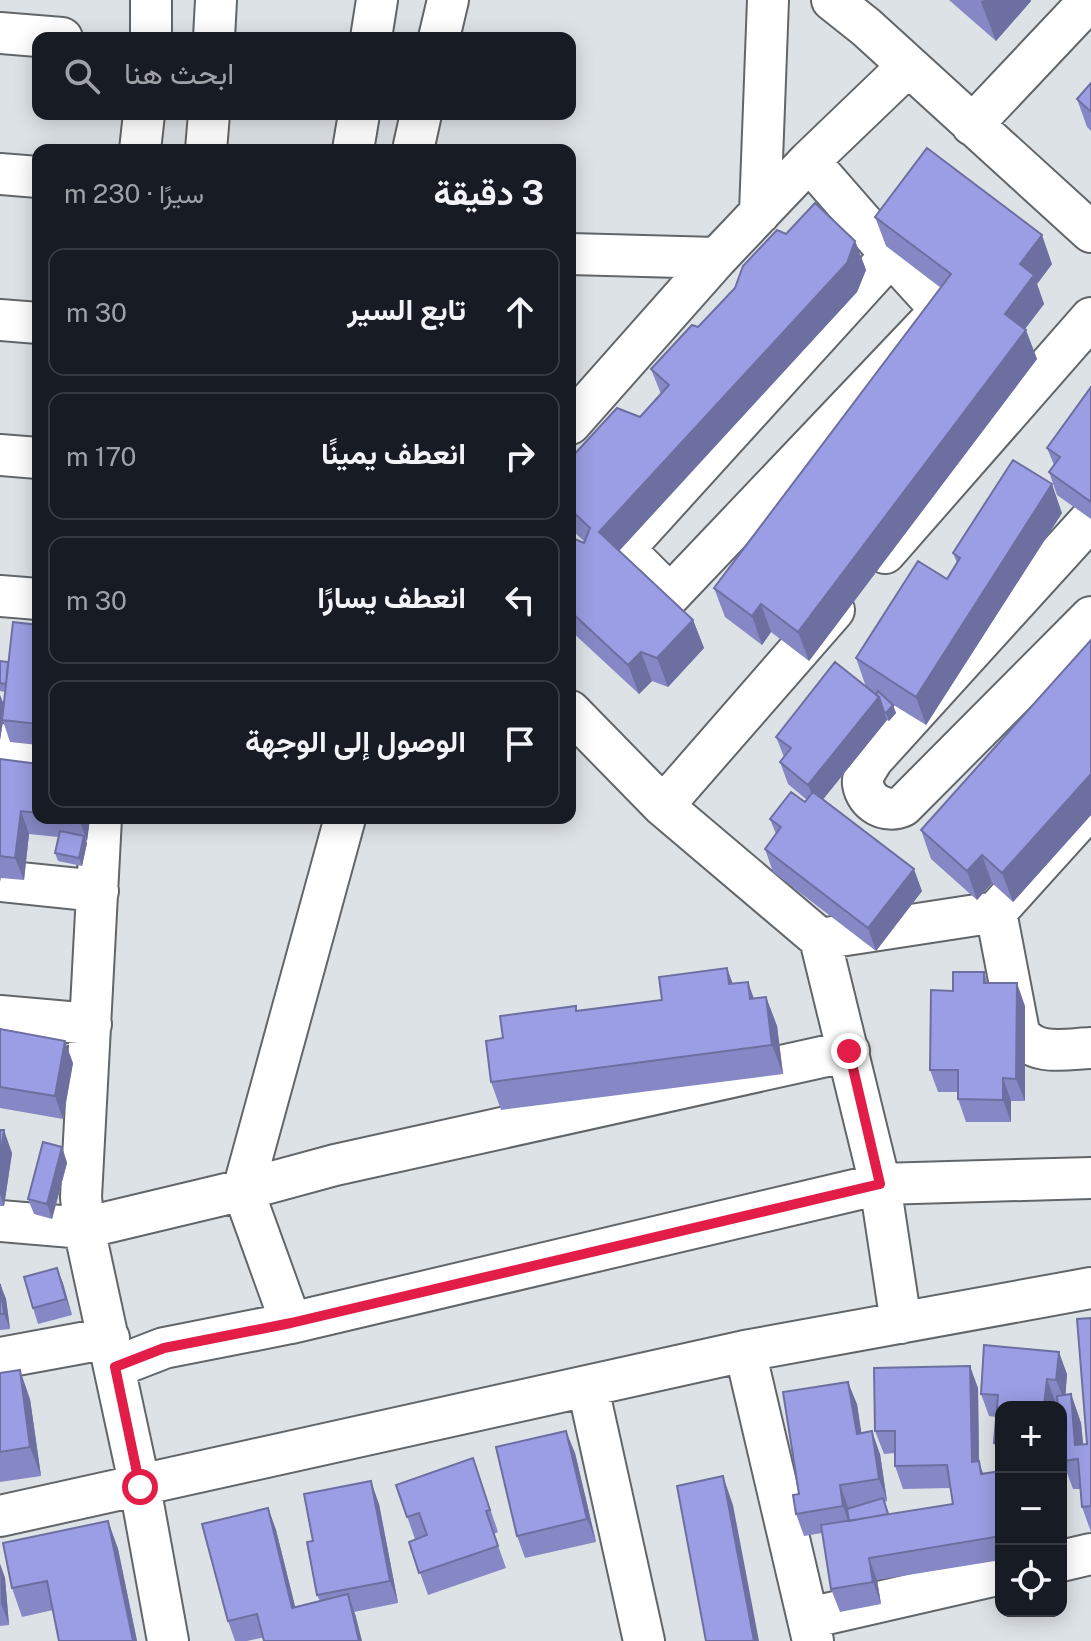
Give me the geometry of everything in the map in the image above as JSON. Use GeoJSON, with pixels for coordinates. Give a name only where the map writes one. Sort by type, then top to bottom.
{"type":"FeatureCollection","features":[{"type":"Feature","properties":{"kind":"street"},"geometry":{"type":"LineString","coordinates":[[151,0],[151,32]]}},
{"type":"Feature","properties":{"kind":"street"},"geometry":{"type":"LineString","coordinates":[[214,32],[216,0]]}},
{"type":"Feature","properties":{"kind":"street"},"geometry":{"type":"LineString","coordinates":[[372,32],[377,0]]}},
{"type":"Feature","properties":{"kind":"street"},"geometry":{"type":"LineString","coordinates":[[440,32],[448,0]]}},
{"type":"Feature","properties":{"kind":"street"},"geometry":{"type":"LineString","coordinates":[[760,213],[768,0]]}},
{"type":"Feature","properties":{"kind":"street"},"geometry":{"type":"LineString","coordinates":[[832,0],[1091,232]]}},
{"type":"Feature","properties":{"kind":"street"},"geometry":{"type":"LineString","coordinates":[[972,125],[1090,0]]}},
{"type":"Feature","properties":{"kind":"street"},"geometry":{"type":"LineString","coordinates":[[0,33],[32,36]]}},
{"type":"Feature","properties":{"kind":"street"},"geometry":{"type":"LineString","coordinates":[[576,417],[717,258],[809,161],[908,66]]}},
{"type":"Feature","properties":{"kind":"street"},"geometry":{"type":"LineString","coordinates":[[141,144],[143,120]]}},
{"type":"Feature","properties":{"kind":"street"},"geometry":{"type":"LineString","coordinates":[[206,144],[208,120]]}},
{"type":"Feature","properties":{"kind":"street"},"geometry":{"type":"LineString","coordinates":[[354,144],[358,120]]}},
{"type":"Feature","properties":{"kind":"street"},"geometry":{"type":"LineString","coordinates":[[414,144],[420,120]]}},
{"type":"Feature","properties":{"kind":"street"},"geometry":{"type":"LineString","coordinates":[[809,161],[941,310],[670,595],[624,549],[891,255]]}},
{"type":"Feature","properties":{"kind":"street"},"geometry":{"type":"LineString","coordinates":[[0,174],[32,177]]}},
{"type":"Feature","properties":{"kind":"street"},"geometry":{"type":"LineString","coordinates":[[576,254],[717,258]]}},
{"type":"Feature","properties":{"kind":"street"},"geometry":{"type":"LineString","coordinates":[[663,806],[1091,318]]}},
{"type":"Feature","properties":{"kind":"street"},"geometry":{"type":"LineString","coordinates":[[0,320],[32,323]]}},
{"type":"Feature","properties":{"kind":"street"},"geometry":{"type":"LineString","coordinates":[[0,455],[32,458]]}},
{"type":"Feature","properties":{"kind":"street"},"geometry":{"type":"LineString","coordinates":[[1091,519],[873,759],[863,783],[868,796],[887,809],[895,810],[903,806],[1091,617]]}},
{"type":"Feature","properties":{"kind":"street"},"geometry":{"type":"LineString","coordinates":[[0,596],[32,599]]}},
{"type":"Feature","properties":{"kind":"street"},"geometry":{"type":"LineString","coordinates":[[576,717],[663,806],[820,939],[880,1184],[901,1323]]}},
{"type":"Feature","properties":{"kind":"street"},"geometry":{"type":"LineString","coordinates":[[0,744],[32,747]]}},
{"type":"Feature","properties":{"kind":"street"},"geometry":{"type":"LineString","coordinates":[[820,939],[996,912],[1091,807]]}},
{"type":"Feature","properties":{"kind":"street"},"geometry":{"type":"LineString","coordinates":[[101,824],[81,1197],[84,1228],[140,1487],[168,1641]]}},
{"type":"Feature","properties":{"kind":"street"},"geometry":{"type":"LineString","coordinates":[[291,1323],[243,1190],[343,824]]}},
{"type":"Feature","properties":{"kind":"street"},"geometry":{"type":"LineString","coordinates":[[0,881],[98,891]]}},
{"type":"Feature","properties":{"kind":"street"},"geometry":{"type":"LineString","coordinates":[[996,912],[1019,1032],[1025,1042],[1036,1048],[1052,1050],[1091,1048]]}},
{"type":"Feature","properties":{"kind":"street"},"geometry":{"type":"LineString","coordinates":[[0,1016],[91,1024]]}},
{"type":"Feature","properties":{"kind":"street"},"geometry":{"type":"LineString","coordinates":[[0,1221],[84,1228],[335,1165],[849,1051]]}},
{"type":"Feature","properties":{"kind":"street"},"geometry":{"type":"LineString","coordinates":[[43,1110],[87,1113]]}},
{"type":"Feature","properties":{"kind":"street"},"geometry":{"type":"LineString","coordinates":[[0,1358],[164,1348],[291,1323],[880,1184],[1091,1178]]}},
{"type":"Feature","properties":{"kind":"street"},"geometry":{"type":"LineString","coordinates":[[0,1516],[745,1351],[1091,1288]]}},
{"type":"Feature","properties":{"kind":"street"},"geometry":{"type":"LineString","coordinates":[[745,1351],[811,1629],[995,1576]]}},
{"type":"Feature","properties":{"kind":"street"},"geometry":{"type":"LineString","coordinates":[[588,1388],[644,1641]]}},
{"type":"Feature","properties":{"kind":"street"},"geometry":{"type":"LineString","coordinates":[[1067,1560],[1091,1554]]}},
{"type":"Feature","properties":{"kind":"building"},"geometry":{"type":"Polygon","coordinates":[[[1091,83],[1091,112],[1077,99],[1091,83]]]}},
{"type":"Feature","properties":{"kind":"building"},"geometry":{"type":"Polygon","coordinates":[[[927,148],[1042,235],[1020,264],[1034,275],[1005,314],[1026,330],[798,632],[761,604],[752,616],[714,588],[951,274],[875,217],[927,148]]]}},
{"type":"Feature","properties":{"kind":"building"},"geometry":{"type":"Polygon","coordinates":[[[815,203],[855,241],[847,263],[599,532],[693,620],[657,658],[641,652],[628,665],[576,617],[576,540],[584,543],[590,528],[576,515],[576,452],[617,408],[640,417],[669,385],[651,369],[692,325],[698,327],[735,288],[743,266],[777,230],[786,234],[815,203]]]}},
{"type":"Feature","properties":{"kind":"building"},"geometry":{"type":"Polygon","coordinates":[[[1091,387],[1091,502],[1049,472],[1060,457],[1047,448],[1091,387]]]}},
{"type":"Feature","properties":{"kind":"building"},"geometry":{"type":"Polygon","coordinates":[[[1013,460],[1052,484],[916,697],[856,658],[918,561],[947,579],[960,558],[953,553],[1013,460]]]}},
{"type":"Feature","properties":{"kind":"building"},"geometry":{"type":"Polygon","coordinates":[[[13,622],[32,624],[32,723],[2,720],[13,622]]]}},
{"type":"Feature","properties":{"kind":"building"},"geometry":{"type":"Polygon","coordinates":[[[1091,640],[1091,774],[1002,873],[982,855],[967,871],[921,830],[1091,640]]]}},
{"type":"Feature","properties":{"kind":"building"},"geometry":{"type":"Polygon","coordinates":[[[0,661],[8,662],[6,684],[0,683],[0,661]]]}},
{"type":"Feature","properties":{"kind":"building"},"geometry":{"type":"Polygon","coordinates":[[[835,662],[879,697],[808,785],[780,762],[791,748],[776,737],[835,662]]]}},
{"type":"Feature","properties":{"kind":"building"},"geometry":{"type":"Polygon","coordinates":[[[878,691],[893,705],[886,713],[876,695],[878,691]]]}},
{"type":"Feature","properties":{"kind":"building"},"geometry":{"type":"Polygon","coordinates":[[[0,759],[32,763],[32,812],[21,811],[15,858],[0,856],[0,759]]]}},
{"type":"Feature","properties":{"kind":"building"},"geometry":{"type":"Polygon","coordinates":[[[791,792],[805,802],[813,792],[914,869],[868,928],[765,849],[781,827],[770,819],[791,792]]]}},
{"type":"Feature","properties":{"kind":"building"},"geometry":{"type":"Polygon","coordinates":[[[60,831],[84,836],[79,858],[55,853],[60,831]]]}},
{"type":"Feature","properties":{"kind":"building"},"geometry":{"type":"Polygon","coordinates":[[[727,968],[729,984],[748,982],[750,999],[766,997],[772,1045],[491,1082],[486,1041],[503,1038],[500,1016],[576,1006],[576,1011],[662,1000],[659,977],[727,968]]]}},
{"type":"Feature","properties":{"kind":"building"},"geometry":{"type":"Polygon","coordinates":[[[953,972],[984,972],[984,983],[1017,983],[1016,1079],[1003,1078],[1003,1100],[958,1099],[958,1070],[930,1070],[931,990],[953,991],[953,972]]]}},
{"type":"Feature","properties":{"kind":"building"},"geometry":{"type":"Polygon","coordinates":[[[0,1029],[65,1041],[55,1096],[0,1087],[0,1029]]]}},
{"type":"Feature","properties":{"kind":"building"},"geometry":{"type":"Polygon","coordinates":[[[0,1130],[4,1130],[0,1159],[0,1130]]]}},
{"type":"Feature","properties":{"kind":"building"},"geometry":{"type":"Polygon","coordinates":[[[43,1142],[62,1147],[47,1204],[28,1199],[43,1142]]]}},
{"type":"Feature","properties":{"kind":"building"},"geometry":{"type":"Polygon","coordinates":[[[57,1268],[66,1299],[33,1308],[24,1277],[57,1268]]]}},
{"type":"Feature","properties":{"kind":"building"},"geometry":{"type":"Polygon","coordinates":[[[0,1284],[4,1314],[0,1314],[0,1284]]]}},
{"type":"Feature","properties":{"kind":"building"},"geometry":{"type":"Polygon","coordinates":[[[1091,1318],[1091,1506],[1082,1507],[1078,1459],[1067,1460],[1067,1401],[1057,1401],[1057,1396],[1071,1394],[1075,1445],[1087,1444],[1077,1319],[1091,1318]]]}},
{"type":"Feature","properties":{"kind":"building"},"geometry":{"type":"Polygon","coordinates":[[[984,1345],[1059,1352],[1056,1380],[1047,1379],[1044,1401],[998,1401],[998,1395],[981,1394],[984,1345]]]}},
{"type":"Feature","properties":{"kind":"building"},"geometry":{"type":"Polygon","coordinates":[[[970,1366],[972,1462],[979,1461],[981,1474],[995,1472],[995,1537],[869,1558],[873,1582],[831,1589],[821,1525],[953,1504],[947,1465],[895,1466],[895,1431],[875,1431],[874,1368],[970,1366]]]}},
{"type":"Feature","properties":{"kind":"building"},"geometry":{"type":"Polygon","coordinates":[[[20,1370],[30,1447],[0,1452],[0,1373],[20,1370]]]}},
{"type":"Feature","properties":{"kind":"building"},"geometry":{"type":"Polygon","coordinates":[[[848,1382],[857,1434],[872,1431],[879,1479],[840,1485],[843,1506],[796,1514],[793,1495],[799,1494],[783,1392],[848,1382]]]}},
{"type":"Feature","properties":{"kind":"building"},"geometry":{"type":"Polygon","coordinates":[[[566,1431],[587,1519],[517,1536],[496,1447],[566,1431]]]}},
{"type":"Feature","properties":{"kind":"building"},"geometry":{"type":"Polygon","coordinates":[[[473,1458],[498,1546],[419,1573],[409,1542],[427,1535],[419,1513],[407,1517],[396,1485],[473,1458]]]}},
{"type":"Feature","properties":{"kind":"building"},"geometry":{"type":"Polygon","coordinates":[[[723,1476],[754,1641],[706,1641],[677,1486],[723,1476]]]}},
{"type":"Feature","properties":{"kind":"building"},"geometry":{"type":"Polygon","coordinates":[[[371,1481],[390,1581],[317,1595],[307,1542],[313,1541],[304,1494],[371,1481]]]}},
{"type":"Feature","properties":{"kind":"building"},"geometry":{"type":"Polygon","coordinates":[[[883,1498],[888,1514],[849,1521],[847,1509],[883,1498]]]}},
{"type":"Feature","properties":{"kind":"building"},"geometry":{"type":"Polygon","coordinates":[[[268,1508],[292,1608],[348,1594],[359,1641],[264,1641],[257,1614],[228,1621],[202,1524],[268,1508]]]}},
{"type":"Feature","properties":{"kind":"building"},"geometry":{"type":"Polygon","coordinates":[[[108,1521],[133,1641],[59,1641],[47,1581],[12,1588],[3,1543],[108,1521]]]}},
{"type":"Feature","properties":{"kind":"route"},"geometry":{"type":"LineString","coordinates":[[140,1487],[115,1367],[164,1348],[291,1323],[880,1184],[849,1051]]}}]}
